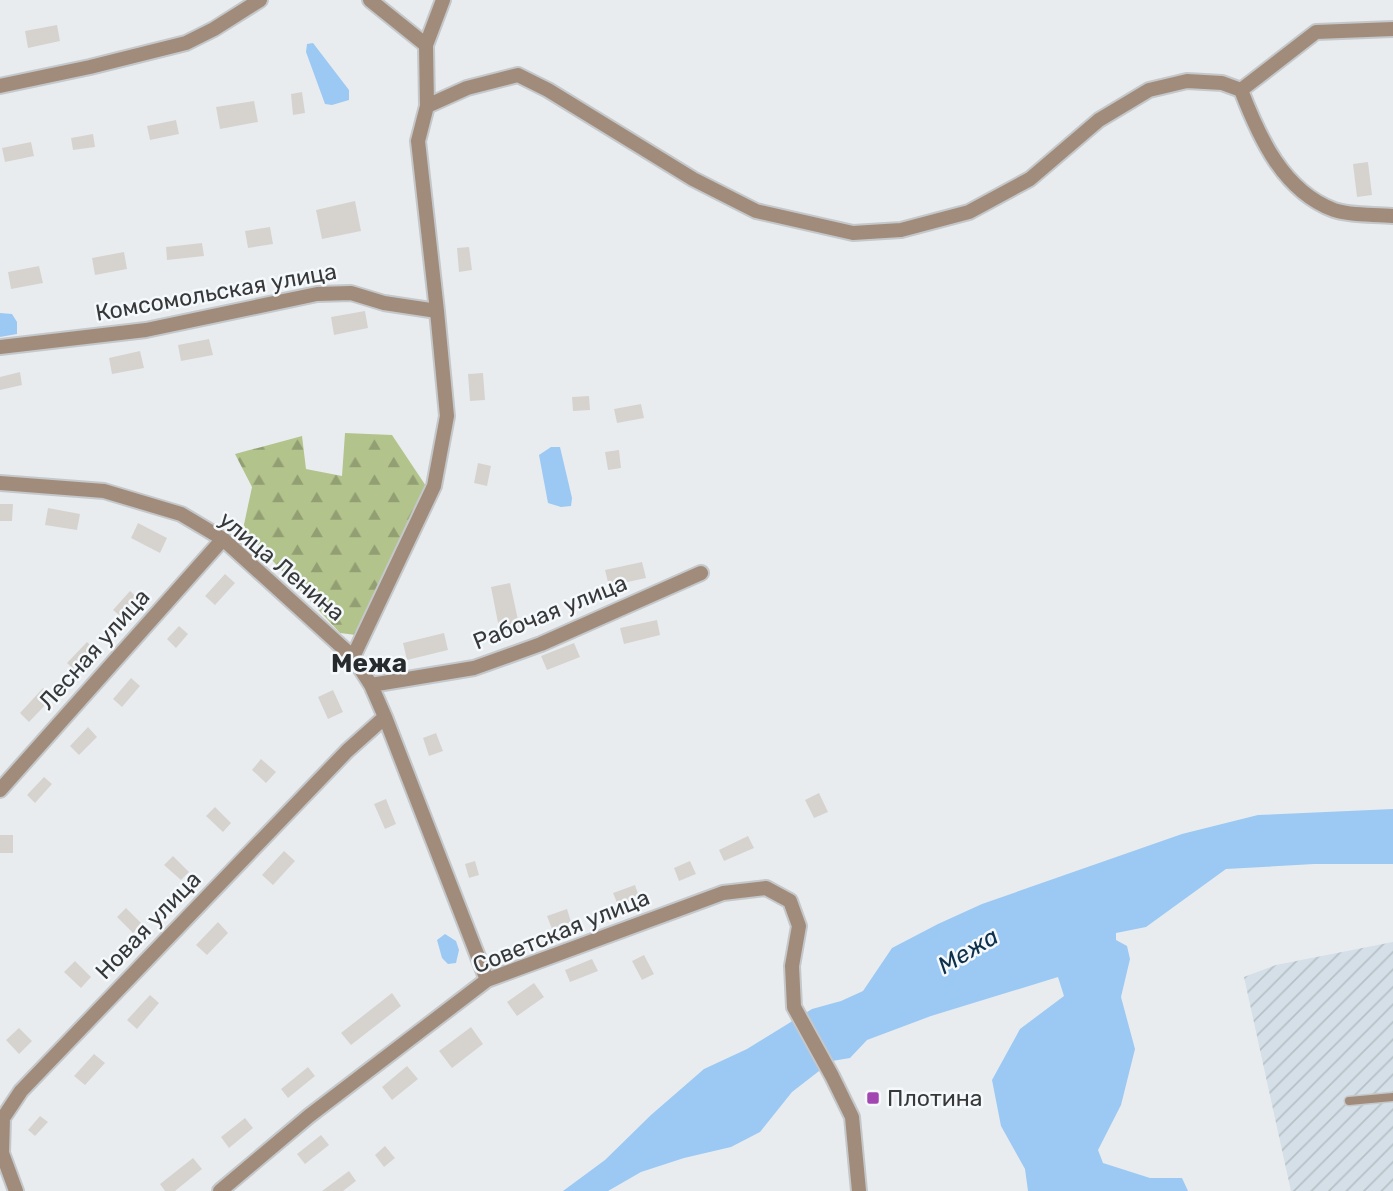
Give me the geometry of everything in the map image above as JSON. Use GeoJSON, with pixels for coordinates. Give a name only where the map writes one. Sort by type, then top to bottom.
{"type":"FeatureCollection","features":[{"type":"Feature","properties":{"kind":"street"},"geometry":{"type":"LineString","coordinates":[[0,86],[90,68],[186,43],[260,0]]}},
{"type":"Feature","properties":{"kind":"street"},"geometry":{"type":"LineString","coordinates":[[370,0],[426,45]]}},
{"type":"Feature","properties":{"kind":"street"},"geometry":{"type":"LineString","coordinates":[[353,657],[434,486],[447,416],[438,312],[418,150],[427,106],[426,45],[443,0]]}},
{"type":"Feature","properties":{"kind":"street"},"geometry":{"type":"LineString","coordinates":[[1241,90],[1316,32],[1393,29]]}},
{"type":"Feature","properties":{"kind":"street"},"geometry":{"type":"LineString","coordinates":[[427,106],[467,88],[518,75],[548,90],[693,178],[756,211],[853,233],[901,230],[969,212],[1030,179],[1099,120],[1149,90],[1187,81],[1222,83],[1241,90],[1252,118],[1279,168],[1309,198],[1336,211],[1393,216]]}},
{"type":"Feature","properties":{"kind":"street","name":"Комсомольская улица"},"geometry":{"type":"LineString","coordinates":[[0,347],[146,330],[317,294],[351,293],[384,303],[438,312]]}},
{"type":"Feature","properties":{"kind":"street","name":"улица Ленина"},"geometry":{"type":"LineString","coordinates":[[0,483],[104,491],[181,514],[223,539],[353,657],[371,685],[385,717],[487,980]]}},
{"type":"Feature","properties":{"kind":"street","name":"Лесная улица"},"geometry":{"type":"LineString","coordinates":[[0,790],[223,539]]}},
{"type":"Feature","properties":{"kind":"street","name":"Рабочая улица"},"geometry":{"type":"LineString","coordinates":[[371,685],[474,668],[541,644],[701,573]]}},
{"type":"Feature","properties":{"kind":"street","name":"Новая улица"},"geometry":{"type":"LineString","coordinates":[[16,1191],[2,1153],[4,1118],[21,1091],[346,751],[385,717]]}},
{"type":"Feature","properties":{"kind":"street","name":"Советская улица"},"geometry":{"type":"LineString","coordinates":[[220,1191],[309,1116],[487,980],[723,893],[766,888],[790,901],[799,926],[792,966],[793,1007],[852,1117],[859,1191]]}},
{"type":"Feature","properties":{"kind":"lane"},"geometry":{"type":"LineString","coordinates":[[1349,1101],[1393,1097]]}},
{"type":"Feature","properties":{"kind":"shaded area"},"geometry":{"type":"Polygon","coordinates":[[[1393,942],[1393,1191],[1291,1191],[1244,977],[1276,965],[1393,942]]]}},
{"type":"Feature","properties":{"kind":"green space"},"geometry":{"type":"Polygon","coordinates":[[[345,433],[392,435],[428,489],[356,635],[340,633],[243,529],[252,487],[235,454],[302,436],[306,469],[342,476],[345,433]]]}},
{"type":"Feature","properties":{"kind":"water"},"geometry":{"type":"Polygon","coordinates":[[[313,43],[349,90],[349,100],[332,105],[325,104],[306,52],[307,44],[313,43]]]}},
{"type":"Feature","properties":{"kind":"water"},"geometry":{"type":"Polygon","coordinates":[[[0,313],[12,314],[17,322],[17,334],[0,337],[0,313]]]}},
{"type":"Feature","properties":{"kind":"water"},"geometry":{"type":"Polygon","coordinates":[[[551,447],[560,447],[572,498],[571,506],[561,507],[548,503],[539,455],[551,447]]]}},
{"type":"Feature","properties":{"kind":"water"},"geometry":{"type":"Polygon","coordinates":[[[1393,809],[1393,864],[1314,864],[1226,869],[1146,927],[1116,933],[1116,940],[1127,946],[1130,959],[1121,997],[1135,1049],[1121,1105],[1098,1150],[1103,1163],[1150,1178],[1182,1178],[1188,1191],[1028,1191],[1025,1169],[1001,1126],[992,1080],[1020,1029],[1064,996],[1058,977],[931,1016],[867,1040],[850,1058],[832,1061],[792,1092],[760,1132],[731,1147],[641,1172],[608,1191],[563,1191],[605,1160],[704,1069],[747,1049],[812,1009],[841,1001],[863,991],[892,948],[938,924],[982,904],[1182,834],[1258,815],[1393,809]]]}},
{"type":"Feature","properties":{"kind":"water"},"geometry":{"type":"Polygon","coordinates":[[[445,934],[456,941],[459,950],[456,963],[448,964],[442,958],[437,940],[445,934]]]}},
{"type":"Feature","properties":{"kind":"building"},"geometry":{"type":"Polygon","coordinates":[[[57,25],[60,41],[28,48],[25,31],[57,25]]]}},
{"type":"Feature","properties":{"kind":"building"},"geometry":{"type":"Polygon","coordinates":[[[302,92],[305,113],[293,115],[291,94],[302,92]]]}},
{"type":"Feature","properties":{"kind":"building"},"geometry":{"type":"Polygon","coordinates":[[[254,101],[258,122],[220,129],[216,107],[254,101]]]}},
{"type":"Feature","properties":{"kind":"building"},"geometry":{"type":"Polygon","coordinates":[[[176,120],[179,134],[150,140],[147,126],[176,120]]]}},
{"type":"Feature","properties":{"kind":"building"},"geometry":{"type":"Polygon","coordinates":[[[93,134],[95,147],[73,150],[71,138],[93,134]]]}},
{"type":"Feature","properties":{"kind":"building"},"geometry":{"type":"Polygon","coordinates":[[[31,142],[34,156],[5,162],[2,148],[31,142]]]}},
{"type":"Feature","properties":{"kind":"building"},"geometry":{"type":"Polygon","coordinates":[[[1368,162],[1372,195],[1357,197],[1353,164],[1368,162]]]}},
{"type":"Feature","properties":{"kind":"building"},"geometry":{"type":"Polygon","coordinates":[[[355,201],[361,231],[322,239],[316,210],[355,201]]]}},
{"type":"Feature","properties":{"kind":"building"},"geometry":{"type":"Polygon","coordinates":[[[270,227],[273,244],[248,248],[245,231],[270,227]]]}},
{"type":"Feature","properties":{"kind":"building"},"geometry":{"type":"Polygon","coordinates":[[[202,243],[204,256],[167,260],[166,247],[202,243]]]}},
{"type":"Feature","properties":{"kind":"building"},"geometry":{"type":"Polygon","coordinates":[[[469,247],[472,270],[459,272],[457,248],[469,247]]]}},
{"type":"Feature","properties":{"kind":"building"},"geometry":{"type":"Polygon","coordinates":[[[124,252],[127,269],[95,275],[92,258],[124,252]]]}},
{"type":"Feature","properties":{"kind":"building"},"geometry":{"type":"Polygon","coordinates":[[[39,266],[43,283],[11,289],[8,272],[39,266]]]}},
{"type":"Feature","properties":{"kind":"building"},"geometry":{"type":"Polygon","coordinates":[[[365,311],[368,328],[334,335],[331,317],[365,311]]]}},
{"type":"Feature","properties":{"kind":"building"},"geometry":{"type":"Polygon","coordinates":[[[209,339],[213,355],[181,361],[178,345],[209,339]]]}},
{"type":"Feature","properties":{"kind":"building"},"geometry":{"type":"Polygon","coordinates":[[[140,351],[144,368],[112,374],[109,358],[140,351]]]}},
{"type":"Feature","properties":{"kind":"building"},"geometry":{"type":"Polygon","coordinates":[[[20,372],[22,385],[0,390],[0,377],[20,372]]]}},
{"type":"Feature","properties":{"kind":"building"},"geometry":{"type":"Polygon","coordinates":[[[483,373],[485,400],[470,401],[468,374],[483,373]]]}},
{"type":"Feature","properties":{"kind":"building"},"geometry":{"type":"Polygon","coordinates":[[[589,396],[590,410],[573,411],[572,397],[589,396]]]}},
{"type":"Feature","properties":{"kind":"building"},"geometry":{"type":"Polygon","coordinates":[[[641,404],[644,418],[617,423],[614,409],[641,404]]]}},
{"type":"Feature","properties":{"kind":"building"},"geometry":{"type":"Polygon","coordinates":[[[619,450],[621,468],[608,470],[605,452],[619,450]]]}},
{"type":"Feature","properties":{"kind":"building"},"geometry":{"type":"Polygon","coordinates":[[[478,463],[491,466],[487,486],[474,483],[478,463]]]}},
{"type":"Feature","properties":{"kind":"building"},"geometry":{"type":"Polygon","coordinates":[[[0,504],[13,504],[12,521],[0,521],[0,504]]]}},
{"type":"Feature","properties":{"kind":"building"},"geometry":{"type":"Polygon","coordinates":[[[48,508],[80,514],[77,530],[45,525],[48,508]]]}},
{"type":"Feature","properties":{"kind":"building"},"geometry":{"type":"Polygon","coordinates":[[[138,523],[167,538],[160,553],[131,538],[138,523]]]}},
{"type":"Feature","properties":{"kind":"building"},"geometry":{"type":"Polygon","coordinates":[[[642,562],[646,578],[609,586],[605,570],[642,562]]]}},
{"type":"Feature","properties":{"kind":"building"},"geometry":{"type":"Polygon","coordinates":[[[225,574],[235,583],[215,605],[205,596],[225,574]]]}},
{"type":"Feature","properties":{"kind":"building"},"geometry":{"type":"Polygon","coordinates":[[[510,583],[520,629],[500,633],[491,587],[510,583]]]}},
{"type":"Feature","properties":{"kind":"building"},"geometry":{"type":"Polygon","coordinates":[[[130,591],[140,600],[123,618],[113,610],[130,591]]]}},
{"type":"Feature","properties":{"kind":"building"},"geometry":{"type":"Polygon","coordinates":[[[657,620],[660,635],[624,644],[620,628],[657,620]]]}},
{"type":"Feature","properties":{"kind":"building"},"geometry":{"type":"Polygon","coordinates":[[[179,626],[188,634],[176,648],[167,639],[179,626]]]}},
{"type":"Feature","properties":{"kind":"building"},"geometry":{"type":"Polygon","coordinates":[[[444,633],[448,650],[407,660],[403,643],[444,633]]]}},
{"type":"Feature","properties":{"kind":"building"},"geometry":{"type":"Polygon","coordinates":[[[87,642],[96,650],[76,671],[67,663],[87,642]]]}},
{"type":"Feature","properties":{"kind":"building"},"geometry":{"type":"Polygon","coordinates":[[[574,643],[580,657],[547,670],[541,656],[574,643]]]}},
{"type":"Feature","properties":{"kind":"building"},"geometry":{"type":"Polygon","coordinates":[[[131,678],[140,686],[122,707],[113,699],[131,678]]]}},
{"type":"Feature","properties":{"kind":"building"},"geometry":{"type":"Polygon","coordinates":[[[43,688],[52,698],[29,722],[20,713],[43,688]]]}},
{"type":"Feature","properties":{"kind":"building"},"geometry":{"type":"Polygon","coordinates":[[[333,690],[343,712],[328,719],[318,697],[333,690]]]}},
{"type":"Feature","properties":{"kind":"building"},"geometry":{"type":"Polygon","coordinates":[[[88,727],[97,737],[79,755],[70,746],[88,727]]]}},
{"type":"Feature","properties":{"kind":"building"},"geometry":{"type":"Polygon","coordinates":[[[436,733],[443,751],[429,756],[423,738],[436,733]]]}},
{"type":"Feature","properties":{"kind":"building"},"geometry":{"type":"Polygon","coordinates":[[[261,759],[276,772],[266,783],[252,770],[261,759]]]}},
{"type":"Feature","properties":{"kind":"building"},"geometry":{"type":"Polygon","coordinates":[[[44,777],[52,784],[35,803],[27,795],[44,777]]]}},
{"type":"Feature","properties":{"kind":"building"},"geometry":{"type":"Polygon","coordinates":[[[819,793],[828,812],[814,818],[805,800],[819,793]]]}},
{"type":"Feature","properties":{"kind":"building"},"geometry":{"type":"Polygon","coordinates":[[[386,799],[396,824],[385,829],[374,804],[386,799]]]}},
{"type":"Feature","properties":{"kind":"building"},"geometry":{"type":"Polygon","coordinates":[[[215,807],[231,823],[223,832],[206,816],[215,807]]]}},
{"type":"Feature","properties":{"kind":"building"},"geometry":{"type":"Polygon","coordinates":[[[0,835],[13,835],[13,853],[0,853],[0,835]]]}},
{"type":"Feature","properties":{"kind":"building"},"geometry":{"type":"Polygon","coordinates":[[[748,836],[754,848],[724,861],[719,850],[748,836]]]}},
{"type":"Feature","properties":{"kind":"building"},"geometry":{"type":"Polygon","coordinates":[[[284,851],[295,861],[273,885],[262,875],[284,851]]]}},
{"type":"Feature","properties":{"kind":"building"},"geometry":{"type":"Polygon","coordinates":[[[173,856],[189,872],[181,880],[164,865],[173,856]]]}},
{"type":"Feature","properties":{"kind":"building"},"geometry":{"type":"Polygon","coordinates":[[[475,861],[479,875],[469,878],[465,864],[475,861]]]}},
{"type":"Feature","properties":{"kind":"building"},"geometry":{"type":"Polygon","coordinates":[[[690,861],[696,874],[679,881],[674,868],[690,861]]]}},
{"type":"Feature","properties":{"kind":"building"},"geometry":{"type":"Polygon","coordinates":[[[635,885],[639,897],[618,905],[613,893],[635,885]]]}},
{"type":"Feature","properties":{"kind":"building"},"geometry":{"type":"Polygon","coordinates":[[[126,908],[142,924],[133,933],[117,917],[126,908]]]}},
{"type":"Feature","properties":{"kind":"building"},"geometry":{"type":"Polygon","coordinates":[[[567,909],[571,922],[552,929],[547,916],[567,909]]]}},
{"type":"Feature","properties":{"kind":"building"},"geometry":{"type":"Polygon","coordinates":[[[218,922],[228,933],[207,955],[196,945],[218,922]]]}},
{"type":"Feature","properties":{"kind":"building"},"geometry":{"type":"Polygon","coordinates":[[[644,955],[654,974],[642,980],[632,961],[644,955]]]}},
{"type":"Feature","properties":{"kind":"building"},"geometry":{"type":"Polygon","coordinates":[[[592,959],[598,971],[570,982],[565,970],[592,959]]]}},
{"type":"Feature","properties":{"kind":"building"},"geometry":{"type":"Polygon","coordinates":[[[75,961],[91,977],[81,988],[64,972],[75,961]]]}},
{"type":"Feature","properties":{"kind":"building"},"geometry":{"type":"Polygon","coordinates":[[[534,983],[544,997],[517,1016],[507,1002],[534,983]]]}},
{"type":"Feature","properties":{"kind":"building"},"geometry":{"type":"Polygon","coordinates":[[[392,993],[401,1006],[351,1045],[341,1033],[392,993]]]}},
{"type":"Feature","properties":{"kind":"building"},"geometry":{"type":"Polygon","coordinates":[[[150,995],[159,1003],[137,1029],[127,1020],[150,995]]]}},
{"type":"Feature","properties":{"kind":"building"},"geometry":{"type":"Polygon","coordinates":[[[471,1027],[483,1044],[452,1068],[439,1051],[471,1027]]]}},
{"type":"Feature","properties":{"kind":"building"},"geometry":{"type":"Polygon","coordinates":[[[19,1028],[32,1041],[19,1054],[6,1040],[19,1028]]]}},
{"type":"Feature","properties":{"kind":"building"},"geometry":{"type":"Polygon","coordinates":[[[94,1054],[105,1063],[85,1085],[74,1076],[94,1054]]]}},
{"type":"Feature","properties":{"kind":"building"},"geometry":{"type":"Polygon","coordinates":[[[407,1066],[418,1079],[392,1100],[382,1087],[407,1066]]]}},
{"type":"Feature","properties":{"kind":"building"},"geometry":{"type":"Polygon","coordinates":[[[308,1067],[315,1076],[288,1098],[281,1089],[308,1067]]]}},
{"type":"Feature","properties":{"kind":"building"},"geometry":{"type":"Polygon","coordinates":[[[40,1116],[48,1122],[35,1136],[28,1130],[40,1116]]]}},
{"type":"Feature","properties":{"kind":"building"},"geometry":{"type":"Polygon","coordinates":[[[245,1118],[253,1128],[229,1148],[221,1137],[245,1118]]]}},
{"type":"Feature","properties":{"kind":"building"},"geometry":{"type":"Polygon","coordinates":[[[321,1135],[329,1145],[305,1164],[297,1154],[321,1135]]]}},
{"type":"Feature","properties":{"kind":"building"},"geometry":{"type":"Polygon","coordinates":[[[385,1146],[395,1158],[384,1167],[375,1155],[385,1146]]]}},
{"type":"Feature","properties":{"kind":"building"},"geometry":{"type":"Polygon","coordinates":[[[193,1158],[202,1169],[175,1191],[165,1191],[160,1184],[193,1158]]]}},
{"type":"Feature","properties":{"kind":"building"},"geometry":{"type":"Polygon","coordinates":[[[349,1171],[356,1181],[343,1191],[322,1191],[349,1171]]]}},
{"type":"Feature","properties":{"kind":"place","name":"Плотина"},"geometry":{"type":"Point","coordinates":[873,1098]}},
{"type":"Feature","properties":{"kind":"district","name":"Межа"},"geometry":{"type":"Point","coordinates":[369,663]}}]}
